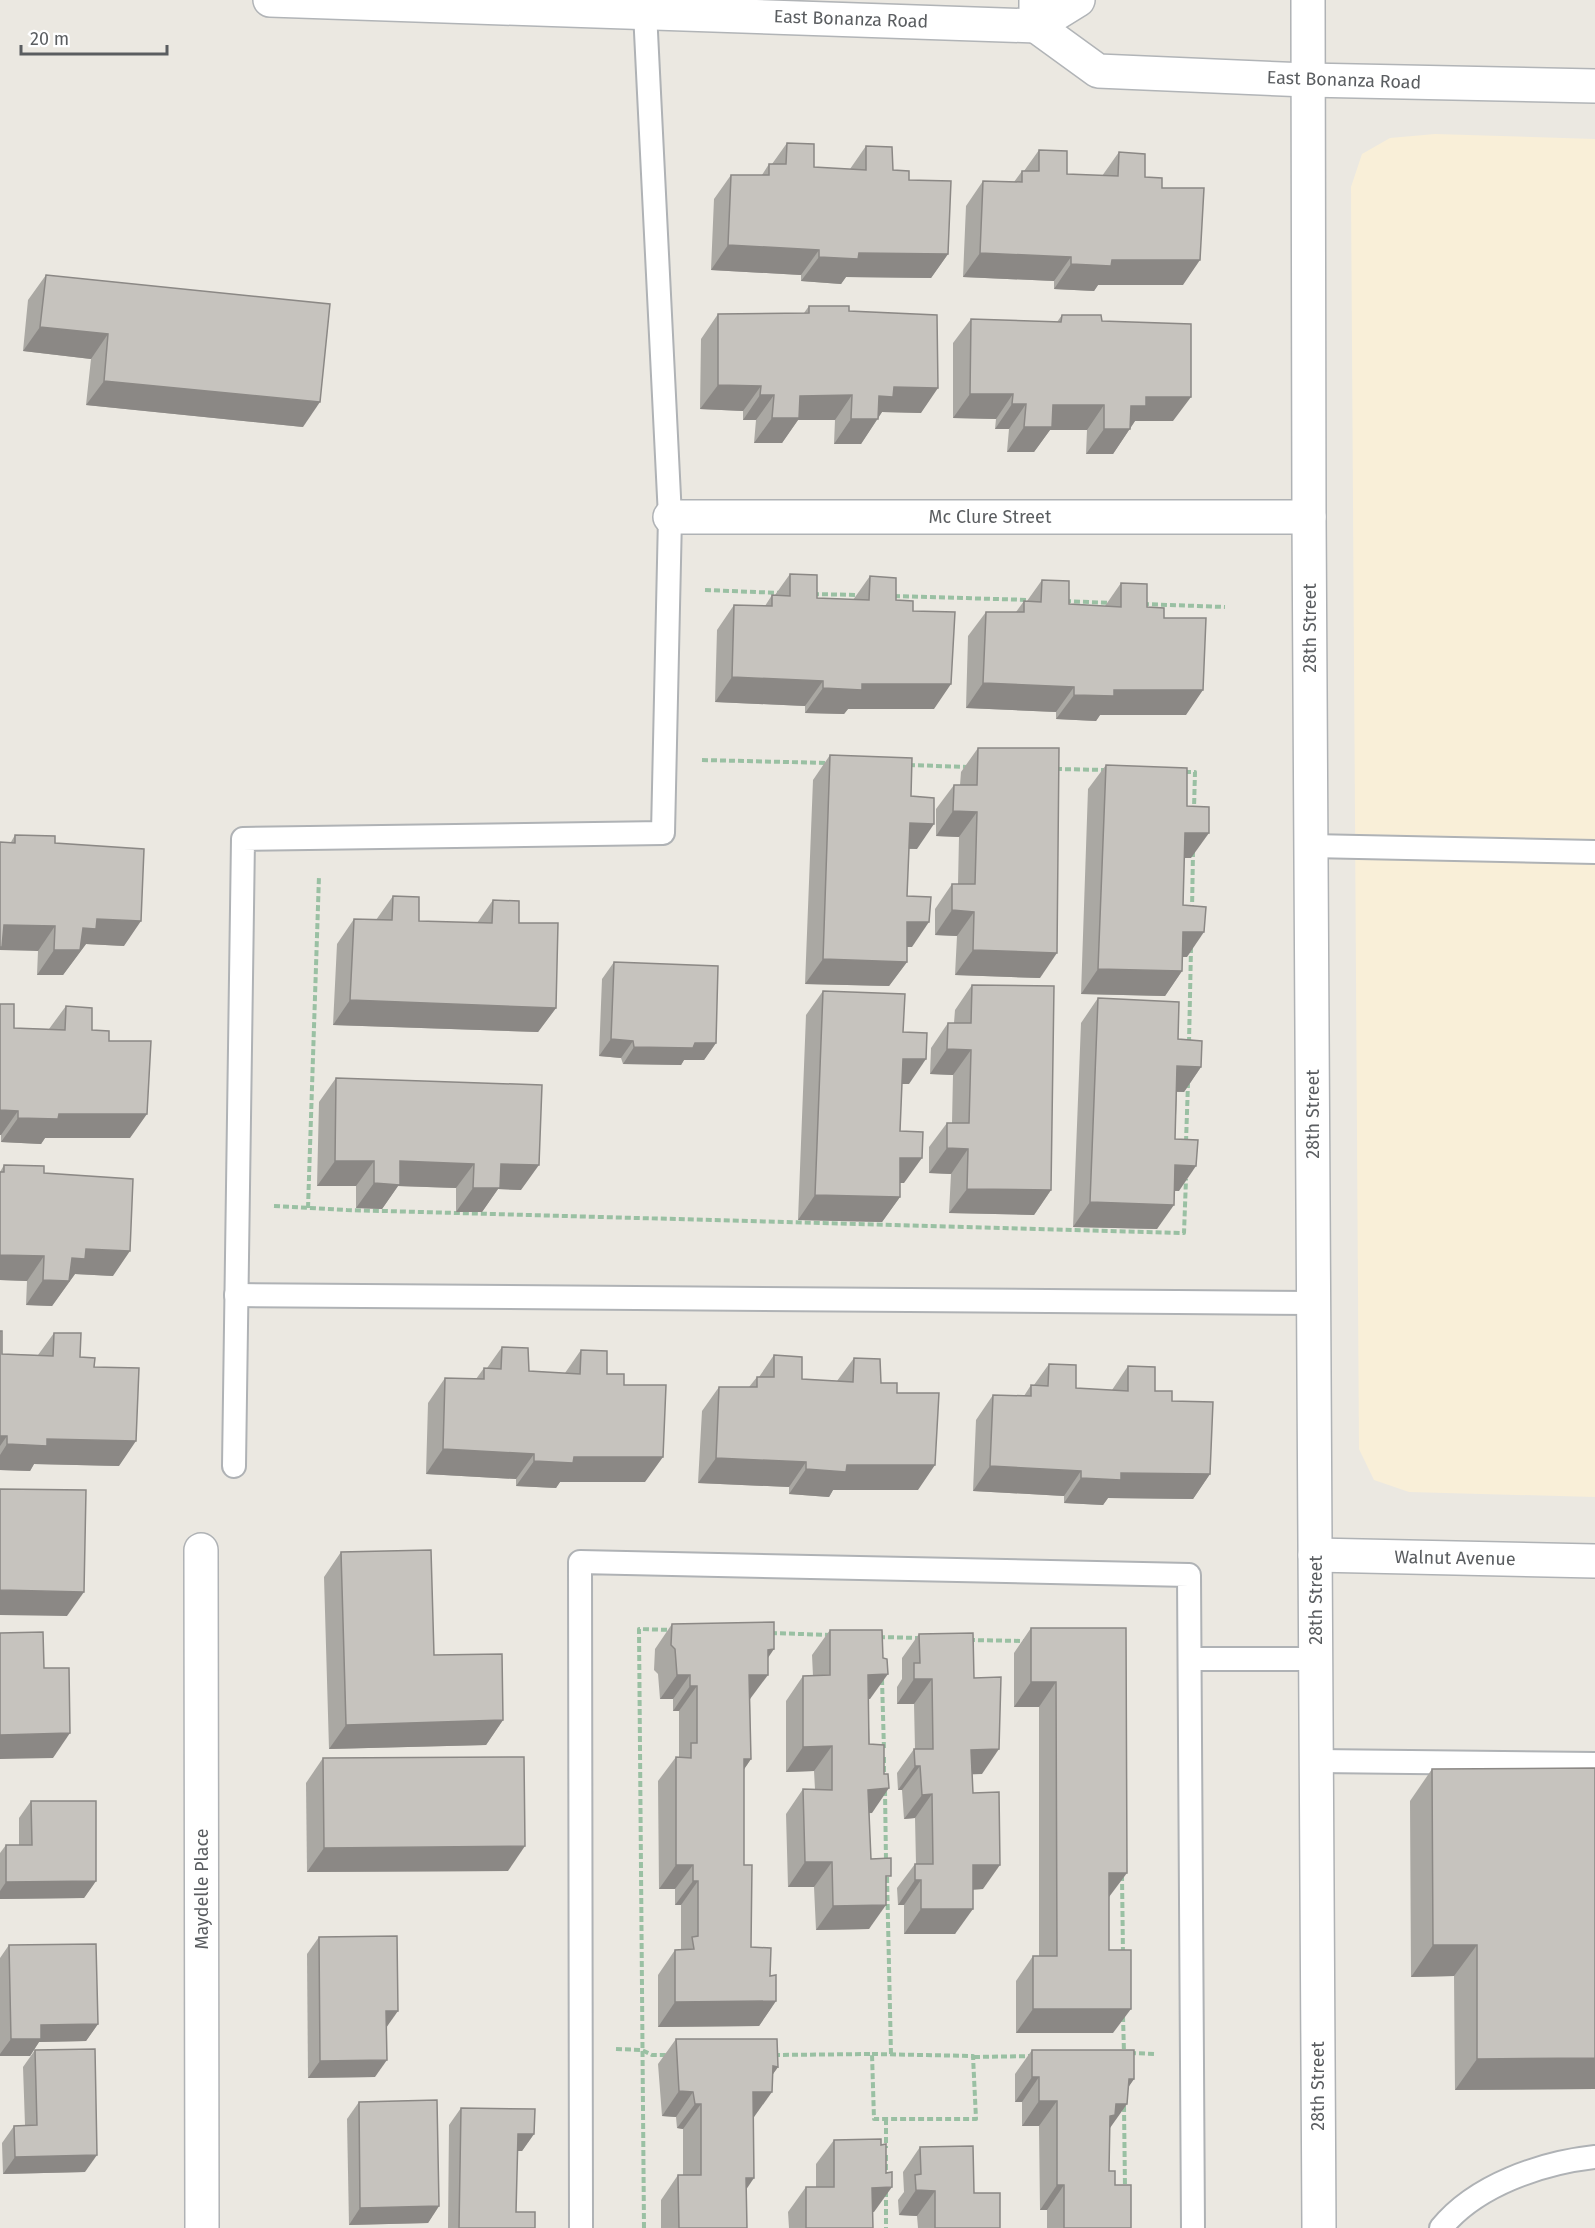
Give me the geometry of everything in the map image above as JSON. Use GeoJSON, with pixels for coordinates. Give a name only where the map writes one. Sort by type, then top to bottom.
{"type":"FeatureCollection","features":[{"type":"Feature","properties":{"kind":"street","name":"East Bonanza Road"},"geometry":{"type":"LineString","coordinates":[[270,0],[461,3],[645,12],[826,9],[1036,13],[1098,71],[1307,80],[1595,86]]}},
{"type":"Feature","properties":{"kind":"street"},"geometry":{"type":"LineString","coordinates":[[1036,13],[1078,0]]}},
{"type":"Feature","properties":{"kind":"street","name":"28th Street"},"geometry":{"type":"LineString","coordinates":[[1308,0],[1319,2228]]}},
{"type":"Feature","properties":{"kind":"street","name":"Mc Clure Street"},"geometry":{"type":"LineString","coordinates":[[670,517],[1309,517]]}},
{"type":"Feature","properties":{"kind":"street","name":"Maydelle Place"},"geometry":{"type":"LineString","coordinates":[[201,1550],[202,2228]]}},
{"type":"Feature","properties":{"kind":"street","name":"Walnut Avenue"},"geometry":{"type":"LineString","coordinates":[[1316,1555],[1595,1561]]}},
{"type":"Feature","properties":{"kind":"lane"},"geometry":{"type":"LineString","coordinates":[[234,1466],[243,839],[663,834],[670,517],[645,12]]}},
{"type":"Feature","properties":{"kind":"lane"},"geometry":{"type":"LineString","coordinates":[[1311,846],[1595,852]]}},
{"type":"Feature","properties":{"kind":"lane"},"geometry":{"type":"LineString","coordinates":[[236,1295],[1314,1303]]}},
{"type":"Feature","properties":{"kind":"lane"},"geometry":{"type":"LineString","coordinates":[[581,2228],[579,1562],[1189,1575],[1193,2228]]}},
{"type":"Feature","properties":{"kind":"lane"},"geometry":{"type":"LineString","coordinates":[[1190,1659],[1316,1659]]}},
{"type":"Feature","properties":{"kind":"lane"},"geometry":{"type":"LineString","coordinates":[[1317,1761],[1595,1764]]}},
{"type":"Feature","properties":{"kind":"lane"},"geometry":{"type":"LineString","coordinates":[[1441,2228],[1468,2203],[1522,2173],[1565,2160],[1595,2157]]}},
{"type":"Feature","properties":{"kind":"path"},"geometry":{"type":"LineString","coordinates":[[668,589],[786,593]]}},
{"type":"Feature","properties":{"kind":"path"},"geometry":{"type":"LineString","coordinates":[[810,593],[869,595]]}},
{"type":"Feature","properties":{"kind":"path"},"geometry":{"type":"LineString","coordinates":[[893,596],[1035,601]]}},
{"type":"Feature","properties":{"kind":"path"},"geometry":{"type":"LineString","coordinates":[[1059,601],[1118,603]]}},
{"type":"Feature","properties":{"kind":"path"},"geometry":{"type":"LineString","coordinates":[[1142,604],[1225,607]]}},
{"type":"Feature","properties":{"kind":"path"},"geometry":{"type":"LineString","coordinates":[[691,759],[835,763]]}},
{"type":"Feature","properties":{"kind":"path"},"geometry":{"type":"LineString","coordinates":[[907,765],[979,767]]}},
{"type":"Feature","properties":{"kind":"path"},"geometry":{"type":"LineString","coordinates":[[1051,769],[1111,770]]}},
{"type":"Feature","properties":{"kind":"path"},"geometry":{"type":"LineString","coordinates":[[1183,772],[1195,772],[1194,820]]}},
{"type":"Feature","properties":{"kind":"path"},"geometry":{"type":"LineString","coordinates":[[308,1208],[320,838]]}},
{"type":"Feature","properties":{"kind":"path"},"geometry":{"type":"LineString","coordinates":[[1192,914],[1193,843]]}},
{"type":"Feature","properties":{"kind":"path"},"geometry":{"type":"LineString","coordinates":[[1189,1044],[1191,938]]}},
{"type":"Feature","properties":{"kind":"path"},"geometry":{"type":"LineString","coordinates":[[1186,1150],[1188,1079]]}},
{"type":"Feature","properties":{"kind":"path"},"geometry":{"type":"LineString","coordinates":[[238,1204],[308,1208],[1184,1233],[1186,1174]]}},
{"type":"Feature","properties":{"kind":"path"},"geometry":{"type":"LineString","coordinates":[[644,2228],[639,1629],[674,1630]]}},
{"type":"Feature","properties":{"kind":"path"},"geometry":{"type":"LineString","coordinates":[[766,1633],[835,1635]]}},
{"type":"Feature","properties":{"kind":"path"},"geometry":{"type":"LineString","coordinates":[[869,1636],[929,1638]]}},
{"type":"Feature","properties":{"kind":"path"},"geometry":{"type":"LineString","coordinates":[[881,1636],[881,1648]]}},
{"type":"Feature","properties":{"kind":"path"},"geometry":{"type":"LineString","coordinates":[[964,1639],[1024,1641]]}},
{"type":"Feature","properties":{"kind":"path"},"geometry":{"type":"LineString","coordinates":[[882,1672],[886,1863]]}},
{"type":"Feature","properties":{"kind":"path"},"geometry":{"type":"LineString","coordinates":[[1122,1866],[1123,1959]]}},
{"type":"Feature","properties":{"kind":"path"},"geometry":{"type":"LineString","coordinates":[[886,1875],[891,2054]]}},
{"type":"Feature","properties":{"kind":"path"},"geometry":{"type":"LineString","coordinates":[[1123,2006],[1124,2064]]}},
{"type":"Feature","properties":{"kind":"path"},"geometry":{"type":"LineString","coordinates":[[581,2048],[642,2050],[652,2055],[675,2055]]}},
{"type":"Feature","properties":{"kind":"path"},"geometry":{"type":"LineString","coordinates":[[1124,2053],[1192,2055]]}},
{"type":"Feature","properties":{"kind":"path"},"geometry":{"type":"LineString","coordinates":[[872,2054],[874,2119],[976,2119],[974,2057]]}},
{"type":"Feature","properties":{"kind":"path"},"geometry":{"type":"LineString","coordinates":[[768,2055],[891,2054],[974,2057],[1043,2055]]}},
{"type":"Feature","properties":{"kind":"path"},"geometry":{"type":"LineString","coordinates":[[1124,2099],[1125,2193]]}},
{"type":"Feature","properties":{"kind":"path"},"geometry":{"type":"LineString","coordinates":[[886,2119],[886,2228]]}},
{"type":"Feature","properties":{"kind":"shaded area"},"geometry":{"type":"Polygon","coordinates":[[[1435,134],[1595,139],[1595,1497],[1409,1492],[1374,1480],[1359,1449],[1351,187],[1362,154],[1390,138],[1435,134]]]}},
{"type":"Feature","properties":{"kind":"building"},"geometry":{"type":"Polygon","coordinates":[[[787,143],[814,144],[814,167],[866,170],[866,146],[892,147],[893,170],[909,171],[909,180],[951,181],[948,254],[859,253],[858,259],[819,257],[819,250],[728,245],[731,175],[769,175],[769,164],[786,164],[787,143]]]}},
{"type":"Feature","properties":{"kind":"building"},"geometry":{"type":"Polygon","coordinates":[[[1039,150],[1067,151],[1067,174],[1118,176],[1119,152],[1145,154],[1145,177],[1162,178],[1162,188],[1204,188],[1200,260],[1112,260],[1111,266],[1071,264],[1071,257],[980,253],[983,181],[1022,182],[1022,171],[1039,171],[1039,150]]]}},
{"type":"Feature","properties":{"kind":"building"},"geometry":{"type":"Polygon","coordinates":[[[46,275],[330,304],[320,402],[104,381],[108,334],[40,327],[46,275]]]}},
{"type":"Feature","properties":{"kind":"building"},"geometry":{"type":"Polygon","coordinates":[[[809,306],[849,306],[849,311],[937,315],[938,388],[894,387],[893,397],[879,396],[878,419],[851,419],[852,395],[800,396],[799,418],[772,418],[774,395],[760,395],[761,386],[718,385],[718,314],[809,313],[809,306]]]}},
{"type":"Feature","properties":{"kind":"building"},"geometry":{"type":"Polygon","coordinates":[[[1062,315],[1101,315],[1102,321],[1191,324],[1191,397],[1146,397],[1146,406],[1131,406],[1130,429],[1104,429],[1104,405],[1053,405],[1052,427],[1024,427],[1026,404],[1012,404],[1013,394],[970,394],[971,319],[1061,322],[1062,315]]]}},
{"type":"Feature","properties":{"kind":"building"},"geometry":{"type":"Polygon","coordinates":[[[790,574],[817,575],[817,598],[869,600],[870,576],[896,578],[896,600],[913,601],[913,611],[955,612],[951,684],[862,684],[862,690],[823,688],[823,681],[732,677],[734,605],[772,606],[772,595],[790,596],[790,574]]]}},
{"type":"Feature","properties":{"kind":"building"},"geometry":{"type":"Polygon","coordinates":[[[1042,580],[1069,581],[1069,604],[1121,607],[1121,583],[1147,584],[1147,607],[1164,608],[1164,618],[1206,618],[1203,690],[1114,690],[1114,696],[1074,695],[1074,687],[983,683],[986,612],[1024,612],[1024,601],[1041,602],[1042,580]]]}},
{"type":"Feature","properties":{"kind":"building"},"geometry":{"type":"Polygon","coordinates":[[[978,748],[1059,748],[1057,953],[973,950],[974,912],[952,910],[952,884],[975,884],[977,812],[953,811],[954,785],[977,785],[978,748]]]}},
{"type":"Feature","properties":{"kind":"building"},"geometry":{"type":"Polygon","coordinates":[[[830,755],[912,758],[911,796],[934,798],[934,824],[910,823],[907,896],[931,897],[929,922],[907,922],[907,962],[823,959],[830,755]]]}},
{"type":"Feature","properties":{"kind":"building"},"geometry":{"type":"Polygon","coordinates":[[[1106,765],[1187,768],[1187,806],[1209,807],[1209,833],[1185,833],[1183,905],[1206,907],[1204,932],[1183,932],[1182,971],[1098,969],[1106,765]]]}},
{"type":"Feature","properties":{"kind":"building"},"geometry":{"type":"Polygon","coordinates":[[[15,835],[55,836],[55,843],[144,849],[141,921],[97,919],[96,929],[83,928],[80,950],[54,950],[55,926],[4,925],[2,947],[0,947],[0,842],[15,843],[15,835]]]}},
{"type":"Feature","properties":{"kind":"building"},"geometry":{"type":"Polygon","coordinates":[[[393,896],[419,897],[419,921],[492,923],[493,900],[519,901],[519,923],[558,923],[556,1008],[350,1000],[354,919],[392,920],[393,896]]]}},
{"type":"Feature","properties":{"kind":"building"},"geometry":{"type":"Polygon","coordinates":[[[614,962],[718,966],[716,1043],[695,1043],[693,1048],[634,1047],[633,1041],[611,1039],[614,962]]]}},
{"type":"Feature","properties":{"kind":"building"},"geometry":{"type":"Polygon","coordinates":[[[972,985],[1054,986],[1051,1190],[967,1189],[968,1149],[947,1148],[947,1123],[969,1123],[971,1050],[947,1049],[948,1023],[971,1023],[972,985]]]}},
{"type":"Feature","properties":{"kind":"building"},"geometry":{"type":"Polygon","coordinates":[[[823,991],[905,994],[903,1032],[927,1033],[926,1059],[903,1059],[900,1131],[923,1132],[922,1158],[900,1158],[900,1197],[815,1195],[823,991]]]}},
{"type":"Feature","properties":{"kind":"building"},"geometry":{"type":"Polygon","coordinates":[[[1098,998],[1179,1002],[1178,1039],[1202,1041],[1201,1067],[1177,1066],[1175,1139],[1198,1140],[1196,1166],[1175,1165],[1174,1205],[1090,1202],[1098,998]]]}},
{"type":"Feature","properties":{"kind":"building"},"geometry":{"type":"Polygon","coordinates":[[[0,1004],[14,1004],[14,1028],[65,1030],[66,1006],[92,1008],[92,1030],[109,1031],[109,1041],[151,1041],[147,1114],[59,1114],[58,1119],[18,1118],[18,1111],[0,1110],[0,1004]]]}},
{"type":"Feature","properties":{"kind":"building"},"geometry":{"type":"Polygon","coordinates":[[[336,1078],[542,1085],[539,1165],[501,1164],[500,1188],[473,1188],[474,1164],[400,1161],[400,1185],[374,1183],[374,1161],[335,1161],[336,1078]]]}},
{"type":"Feature","properties":{"kind":"building"},"geometry":{"type":"Polygon","coordinates":[[[4,1165],[44,1166],[44,1173],[133,1179],[130,1251],[86,1249],[85,1259],[72,1258],[69,1281],[43,1280],[44,1256],[0,1255],[0,1172],[4,1172],[4,1165]]]}},
{"type":"Feature","properties":{"kind":"building"},"geometry":{"type":"Polygon","coordinates":[[[0,1331],[2,1331],[2,1354],[53,1356],[54,1333],[81,1333],[80,1357],[95,1358],[94,1367],[139,1368],[136,1441],[47,1439],[47,1446],[7,1444],[7,1436],[0,1436],[0,1331]]]}},
{"type":"Feature","properties":{"kind":"building"},"geometry":{"type":"Polygon","coordinates":[[[502,1347],[528,1348],[529,1371],[580,1374],[581,1350],[607,1351],[607,1374],[624,1374],[624,1385],[666,1385],[663,1457],[574,1457],[573,1463],[534,1461],[534,1454],[443,1449],[445,1378],[484,1379],[484,1368],[501,1369],[502,1347]]]}},
{"type":"Feature","properties":{"kind":"building"},"geometry":{"type":"Polygon","coordinates":[[[774,1355],[802,1357],[802,1379],[853,1382],[854,1358],[880,1359],[881,1383],[897,1383],[897,1393],[939,1393],[935,1465],[847,1465],[846,1472],[806,1469],[806,1462],[716,1458],[719,1387],[757,1387],[757,1377],[774,1377],[774,1355]]]}},
{"type":"Feature","properties":{"kind":"building"},"geometry":{"type":"Polygon","coordinates":[[[1049,1364],[1076,1365],[1076,1388],[1128,1391],[1128,1366],[1155,1367],[1155,1391],[1172,1391],[1172,1401],[1213,1402],[1210,1474],[1121,1473],[1121,1480],[1081,1478],[1081,1471],[990,1466],[993,1395],[1031,1396],[1031,1385],[1048,1386],[1049,1364]]]}},
{"type":"Feature","properties":{"kind":"building"},"geometry":{"type":"Polygon","coordinates":[[[0,1489],[86,1490],[84,1592],[0,1590],[0,1489]]]}},
{"type":"Feature","properties":{"kind":"building"},"geometry":{"type":"Polygon","coordinates":[[[431,1550],[434,1655],[502,1654],[503,1720],[346,1725],[341,1552],[431,1550]]]}},
{"type":"Feature","properties":{"kind":"building"},"geometry":{"type":"Polygon","coordinates":[[[774,1622],[774,1649],[768,1650],[768,1675],[749,1675],[751,1759],[744,1759],[744,1865],[752,1865],[751,1947],[771,1948],[770,1976],[776,1975],[776,2001],[675,2002],[675,1950],[694,1949],[692,1937],[698,1936],[698,1881],[693,1881],[693,1865],[676,1865],[676,1757],[691,1758],[691,1743],[697,1743],[697,1686],[690,1686],[690,1675],[677,1675],[675,1649],[671,1645],[672,1624],[774,1622]]]}},
{"type":"Feature","properties":{"kind":"building"},"geometry":{"type":"Polygon","coordinates":[[[1031,1628],[1126,1628],[1127,1873],[1109,1873],[1109,1950],[1131,1950],[1131,2009],[1033,2009],[1033,1956],[1057,1956],[1056,1682],[1031,1682],[1031,1628]]]}},
{"type":"Feature","properties":{"kind":"building"},"geometry":{"type":"Polygon","coordinates":[[[830,1630],[882,1630],[883,1658],[887,1659],[888,1674],[868,1675],[869,1744],[884,1745],[884,1774],[888,1774],[889,1788],[868,1790],[871,1859],[891,1858],[891,1876],[886,1876],[886,1905],[833,1906],[832,1862],[805,1862],[803,1789],[832,1790],[832,1746],[803,1747],[803,1676],[830,1675],[830,1630]]]}},
{"type":"Feature","properties":{"kind":"building"},"geometry":{"type":"Polygon","coordinates":[[[43,1632],[44,1668],[69,1668],[70,1733],[0,1735],[0,1633],[43,1632]]]}},
{"type":"Feature","properties":{"kind":"building"},"geometry":{"type":"Polygon","coordinates":[[[973,1633],[974,1678],[1001,1677],[999,1749],[971,1750],[973,1793],[999,1792],[1000,1865],[973,1865],[973,1909],[921,1909],[921,1880],[915,1880],[915,1864],[933,1864],[932,1794],[922,1795],[920,1766],[915,1766],[914,1749],[933,1749],[932,1679],[914,1679],[914,1663],[920,1663],[919,1634],[973,1633]]]}},
{"type":"Feature","properties":{"kind":"building"},"geometry":{"type":"Polygon","coordinates":[[[524,1757],[525,1846],[324,1848],[323,1758],[524,1757]]]}},
{"type":"Feature","properties":{"kind":"building"},"geometry":{"type":"Polygon","coordinates":[[[1595,1768],[1595,2058],[1477,2059],[1477,1945],[1433,1945],[1432,1769],[1595,1768]]]}},
{"type":"Feature","properties":{"kind":"building"},"geometry":{"type":"Polygon","coordinates":[[[31,1801],[96,1801],[96,1881],[6,1882],[6,1845],[32,1845],[31,1801]]]}},
{"type":"Feature","properties":{"kind":"building"},"geometry":{"type":"Polygon","coordinates":[[[397,1936],[398,2011],[386,2011],[387,2060],[320,2061],[319,1937],[397,1936]]]}},
{"type":"Feature","properties":{"kind":"building"},"geometry":{"type":"Polygon","coordinates":[[[96,1944],[98,2024],[41,2025],[41,2039],[11,2039],[9,1945],[96,1944]]]}},
{"type":"Feature","properties":{"kind":"building"},"geometry":{"type":"Polygon","coordinates":[[[676,2039],[777,2039],[778,2067],[773,2066],[772,2092],[753,2092],[754,2178],[746,2178],[747,2228],[679,2228],[678,2175],[701,2175],[701,2104],[695,2104],[693,2092],[679,2091],[676,2039]]]}},
{"type":"Feature","properties":{"kind":"building"},"geometry":{"type":"Polygon","coordinates":[[[95,2049],[97,2155],[15,2157],[14,2126],[37,2125],[35,2050],[95,2049]]]}},
{"type":"Feature","properties":{"kind":"building"},"geometry":{"type":"Polygon","coordinates":[[[1032,2050],[1134,2050],[1134,2079],[1129,2079],[1127,2104],[1116,2104],[1115,2115],[1110,2116],[1109,2171],[1115,2171],[1115,2185],[1131,2185],[1131,2228],[1064,2228],[1064,2185],[1057,2185],[1057,2101],[1039,2101],[1039,2077],[1032,2077],[1032,2050]]]}},
{"type":"Feature","properties":{"kind":"building"},"geometry":{"type":"Polygon","coordinates":[[[437,2100],[439,2206],[360,2208],[359,2102],[437,2100]]]}},
{"type":"Feature","properties":{"kind":"building"},"geometry":{"type":"Polygon","coordinates":[[[461,2108],[535,2109],[534,2134],[518,2134],[516,2212],[535,2212],[535,2228],[459,2228],[461,2108]]]}},
{"type":"Feature","properties":{"kind":"building"},"geometry":{"type":"Polygon","coordinates":[[[881,2139],[881,2145],[886,2144],[886,2173],[892,2172],[892,2187],[872,2188],[873,2228],[806,2228],[806,2187],[834,2187],[834,2140],[881,2139]]]}},
{"type":"Feature","properties":{"kind":"building"},"geometry":{"type":"Polygon","coordinates":[[[973,2146],[974,2193],[1000,2193],[1000,2228],[935,2228],[935,2191],[916,2190],[915,2175],[921,2174],[920,2147],[973,2146]]]}}]}
